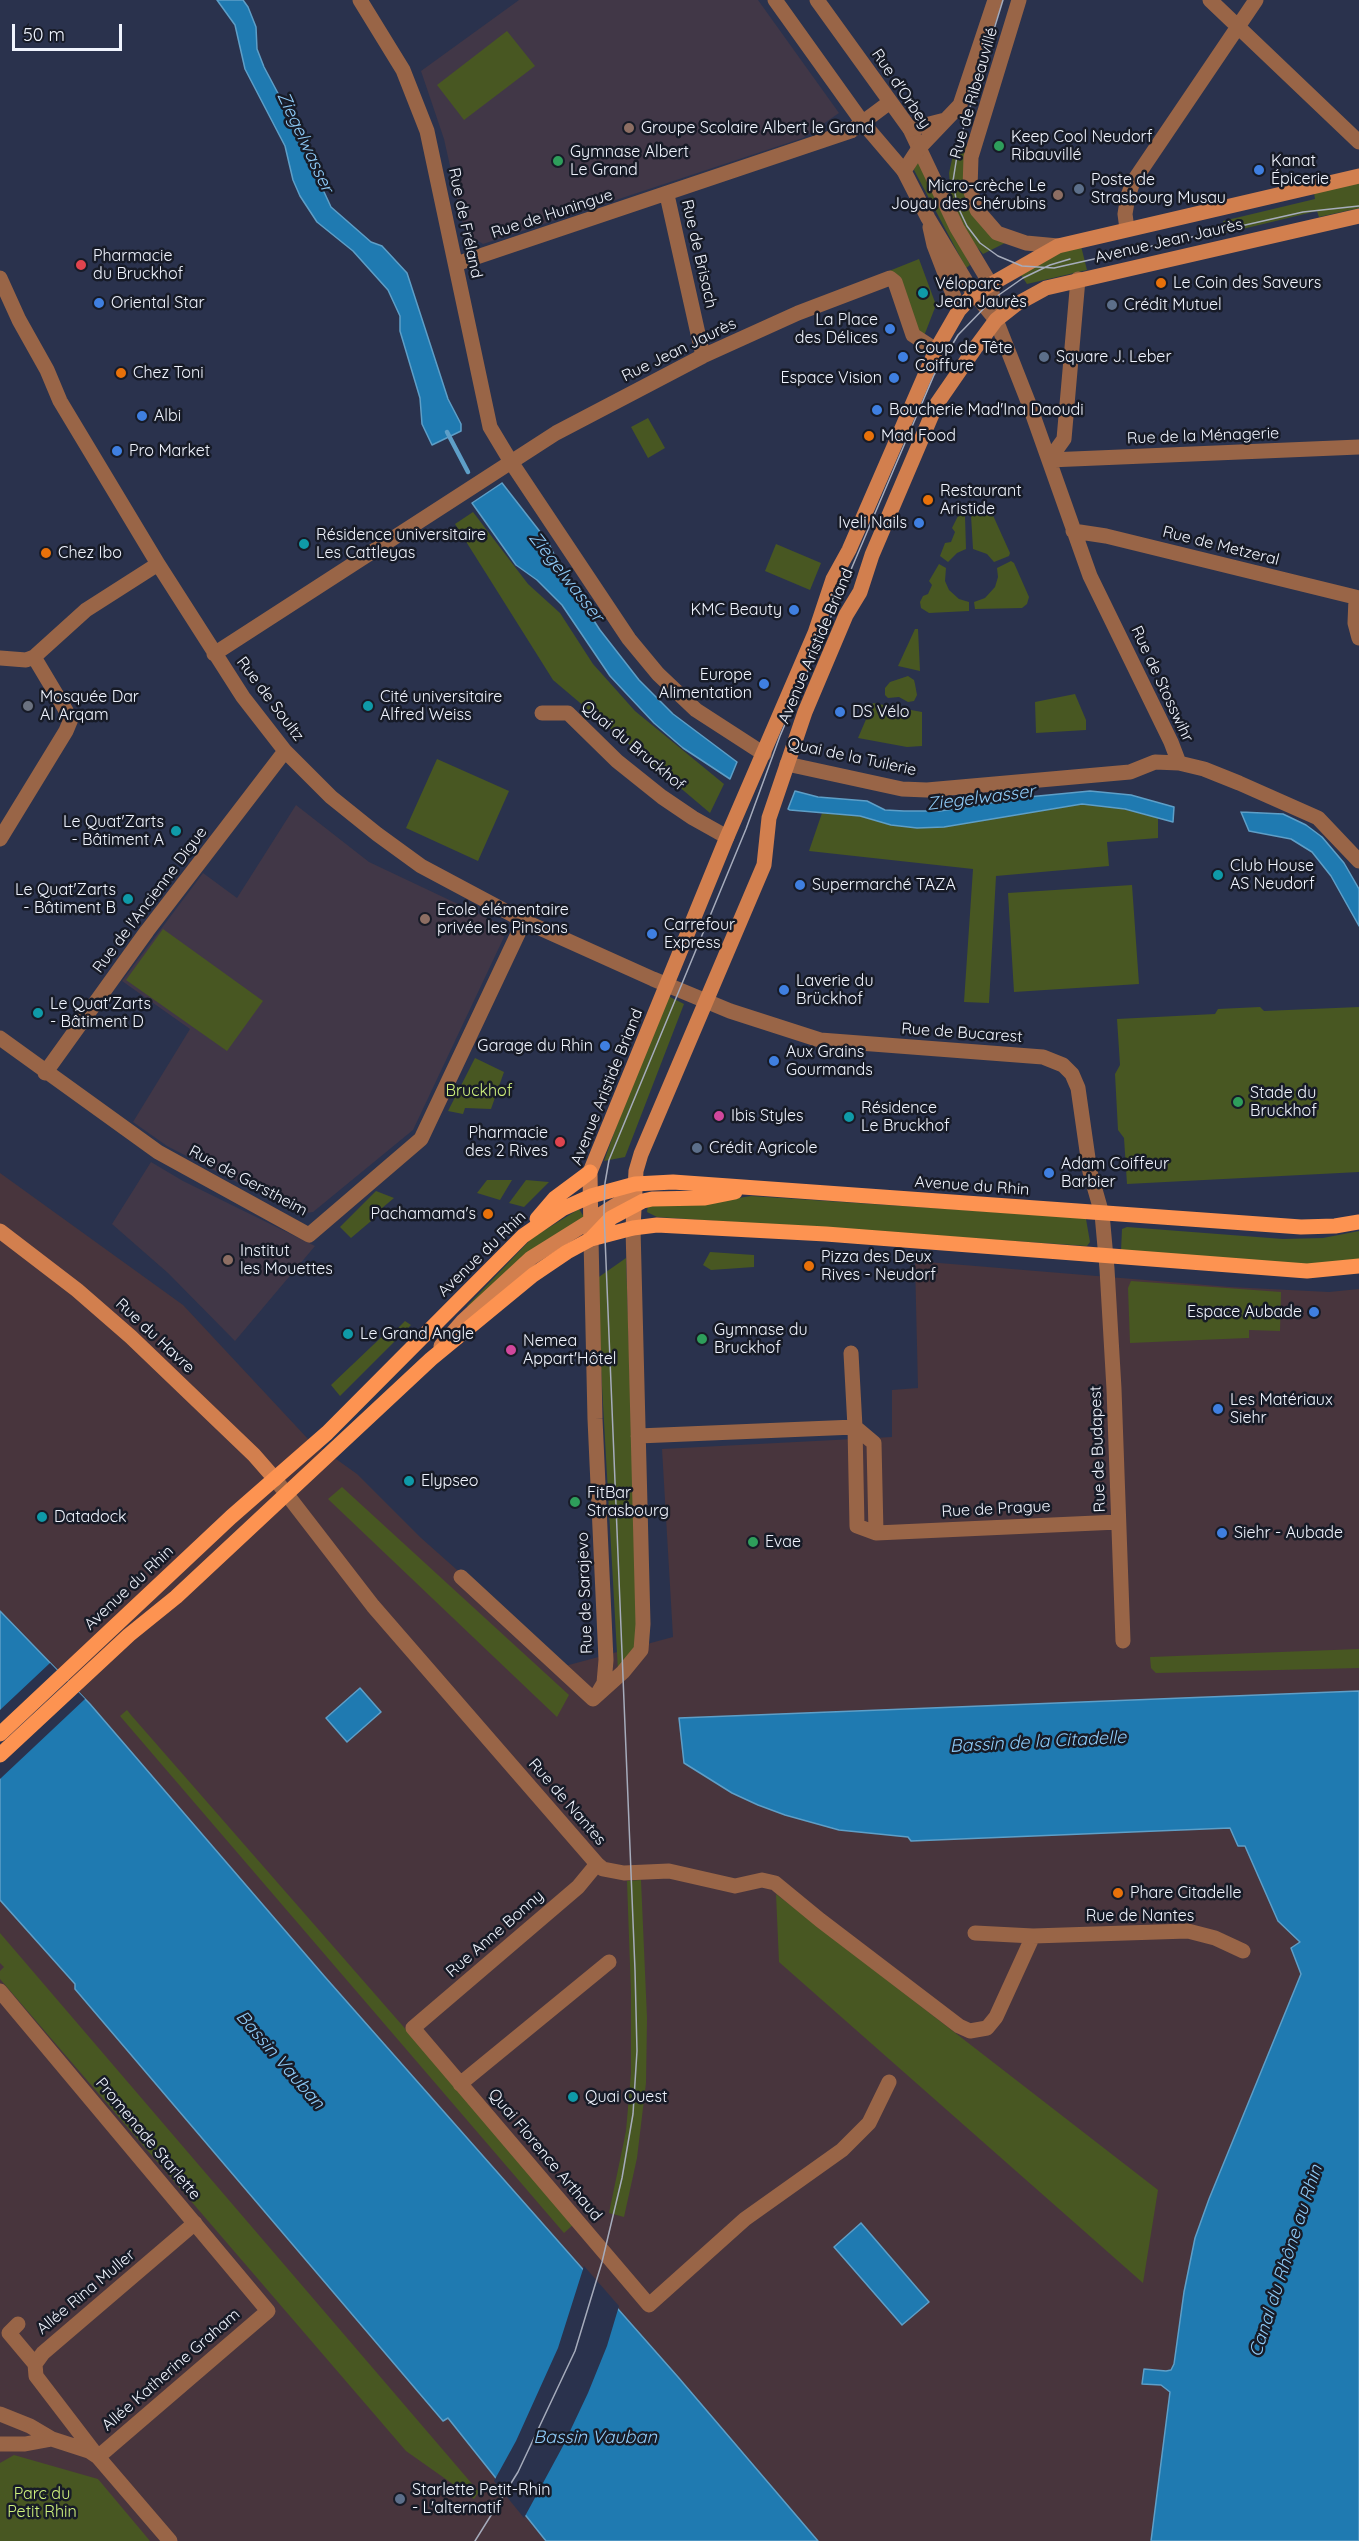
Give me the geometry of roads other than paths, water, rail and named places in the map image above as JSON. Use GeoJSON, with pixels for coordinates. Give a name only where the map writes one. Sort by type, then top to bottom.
{"type":"FeatureCollection","features":[{"type":"Feature","properties":{"kind":"main road","name":"Avenue Jean Jaurès"},"geometry":{"type":"LineString","coordinates":[[974,294],[1058,246],[1359,176]]}},
{"type":"Feature","properties":{"kind":"main road","name":"Avenue Jean Jaurès"},"geometry":{"type":"LineString","coordinates":[[996,320],[1034,293],[1078,279],[1359,216]]}},
{"type":"Feature","properties":{"kind":"main road","name":"Avenue Aristide Briand"},"geometry":{"type":"LineString","coordinates":[[591,1239],[590,1172],[815,633],[833,579],[849,550],[936,350],[959,310],[974,294]]}},
{"type":"Feature","properties":{"kind":"main road","name":"Avenue Aristide Briand"},"geometry":{"type":"LineString","coordinates":[[633,1228],[635,1184],[641,1154],[764,865],[769,818],[805,712],[846,615],[860,591],[872,555],[936,405],[996,320]]}},
{"type":"Feature","properties":{"kind":"main road","name":"Quai de la Tuilerie"},"geometry":{"type":"LineString","coordinates":[[764,754],[787,764]]}},
{"type":"Feature","properties":{"kind":"main road"},"geometry":{"type":"LineString","coordinates":[[524,1236],[555,1198],[590,1172]]}},
{"type":"Feature","properties":{"kind":"main road","name":"Avenue du Rhin"},"geometry":{"type":"LineString","coordinates":[[0,1734],[231,1516],[333,1427],[524,1236],[562,1209],[591,1196],[635,1184],[682,1183],[1102,1215],[1301,1227],[1335,1226],[1359,1222]]}},
{"type":"Feature","properties":{"kind":"main road"},"geometry":{"type":"LineString","coordinates":[[430,1359],[463,1321],[531,1258],[619,1203],[635,1184]]}},
{"type":"Feature","properties":{"kind":"main road"},"geometry":{"type":"LineString","coordinates":[[591,1239],[611,1218],[634,1205],[652,1199],[705,1198],[755,1188]]}},
{"type":"Feature","properties":{"kind":"main road","name":"Avenue du Rhin"},"geometry":{"type":"LineString","coordinates":[[0,1755],[129,1635],[176,1597],[430,1359],[533,1275],[591,1239],[633,1228],[657,1225],[826,1234],[1307,1271],[1359,1266]]}},
{"type":"Feature","properties":{"kind":"main road","name":"Rue du Havre"},"geometry":{"type":"LineString","coordinates":[[0,1231],[77,1290],[130,1337],[254,1455],[275,1479]]}},
{"type":"Feature","properties":{"kind":"street","name":"Rue de Fréland"},"geometry":{"type":"LineString","coordinates":[[360,0],[403,70],[427,131],[490,427],[511,462]]}},
{"type":"Feature","properties":{"kind":"street"},"geometry":{"type":"LineString","coordinates":[[775,0],[863,123],[904,171],[928,218],[974,294],[996,320]]}},
{"type":"Feature","properties":{"kind":"street","name":"Rue d'Orbey"},"geometry":{"type":"LineString","coordinates":[[817,0],[910,129],[957,228],[991,285],[996,320]]}},
{"type":"Feature","properties":{"kind":"street","name":"Rue de Ribeauvillé"},"geometry":{"type":"LineString","coordinates":[[904,171],[919,148],[948,119],[965,96],[995,0]]}},
{"type":"Feature","properties":{"kind":"street","name":"Rue de Ribeauvillé"},"geometry":{"type":"LineString","coordinates":[[1019,0],[971,157],[970,189],[977,210],[997,233],[1026,243],[1058,246]]}},
{"type":"Feature","properties":{"kind":"street"},"geometry":{"type":"LineString","coordinates":[[1210,0],[1359,142]]}},
{"type":"Feature","properties":{"kind":"street"},"geometry":{"type":"LineString","coordinates":[[1127,229],[1126,210],[1133,182],[1256,0]]}},
{"type":"Feature","properties":{"kind":"street","name":"Rue de Huningue"},"geometry":{"type":"LineString","coordinates":[[456,264],[667,195],[851,131],[890,102]]}},
{"type":"Feature","properties":{"kind":"street","name":"Rue de Ribeauvillé"},"geometry":{"type":"LineString","coordinates":[[910,129],[948,119]]}},
{"type":"Feature","properties":{"kind":"street","name":"Rue de Brisach"},"geometry":{"type":"LineString","coordinates":[[667,195],[703,356]]}},
{"type":"Feature","properties":{"kind":"street"},"geometry":{"type":"LineString","coordinates":[[928,218],[934,245],[959,310]]}},
{"type":"Feature","properties":{"kind":"street","name":"Rue de Soultz"},"geometry":{"type":"LineString","coordinates":[[0,278],[5,301],[47,370],[60,401],[158,564],[243,697],[285,751],[331,797],[421,866],[524,921],[667,985]]}},
{"type":"Feature","properties":{"kind":"street","name":"Rue Jean Jaurès"},"geometry":{"type":"LineString","coordinates":[[214,654],[556,433],[703,356],[798,313],[890,278],[895,282],[913,335],[936,350]]}},
{"type":"Feature","properties":{"kind":"street"},"geometry":{"type":"LineString","coordinates":[[1049,460],[1064,439],[1078,279]]}},
{"type":"Feature","properties":{"kind":"street","name":"Rue de Stosswihr"},"geometry":{"type":"LineString","coordinates":[[996,320],[1090,576],[1171,742],[1179,763],[1221,776],[1318,818],[1359,861]]}},
{"type":"Feature","properties":{"kind":"street","name":"Rue de la Ménagerie"},"geometry":{"type":"LineString","coordinates":[[1049,460],[1359,447]]}},
{"type":"Feature","properties":{"kind":"street","name":"Quai de la Tuilerie"},"geometry":{"type":"LineString","coordinates":[[511,462],[629,639],[658,674],[696,710],[764,754]]}},
{"type":"Feature","properties":{"kind":"street","name":"Rue de Metzeral"},"geometry":{"type":"LineString","coordinates":[[1073,531],[1106,536],[1358,598]]}},
{"type":"Feature","properties":{"kind":"street"},"geometry":{"type":"LineString","coordinates":[[0,658],[26,660],[34,657],[86,610],[158,564]]}},
{"type":"Feature","properties":{"kind":"street"},"geometry":{"type":"LineString","coordinates":[[1358,598],[1355,623],[1359,638]]}},
{"type":"Feature","properties":{"kind":"street"},"geometry":{"type":"LineString","coordinates":[[0,839],[66,731],[70,719],[34,657]]}},
{"type":"Feature","properties":{"kind":"street","name":"Quai du Bruckhof"},"geometry":{"type":"LineString","coordinates":[[542,713],[568,713],[617,761],[662,797],[728,837]]}},
{"type":"Feature","properties":{"kind":"street","name":"Rue de l'Ancienne Digue"},"geometry":{"type":"LineString","coordinates":[[45,1073],[147,932],[285,751]]}},
{"type":"Feature","properties":{"kind":"street","name":"Quai de la Tuilerie"},"geometry":{"type":"LineString","coordinates":[[787,764],[902,789],[927,790],[1130,772],[1155,762],[1179,763]]}},
{"type":"Feature","properties":{"kind":"street","name":"Rue de Gerstheim"},"geometry":{"type":"LineString","coordinates":[[0,1038],[45,1073],[166,1157],[309,1234],[421,1139],[524,921]]}},
{"type":"Feature","properties":{"kind":"street"},"geometry":{"type":"LineString","coordinates":[[667,985],[706,1001]]}},
{"type":"Feature","properties":{"kind":"street","name":"Rue de Bucarest"},"geometry":{"type":"LineString","coordinates":[[706,1001],[820,1040],[1043,1057],[1063,1065],[1072,1074],[1078,1088],[1090,1172],[1102,1215]]}},
{"type":"Feature","properties":{"kind":"street"},"geometry":{"type":"LineString","coordinates":[[1102,1215],[1106,1257]]}},
{"type":"Feature","properties":{"kind":"street"},"geometry":{"type":"LineString","coordinates":[[461,1577],[596,1696],[636,1658],[641,1650],[643,1639],[633,1228]]}},
{"type":"Feature","properties":{"kind":"street","name":"Rue de Sarajevo"},"geometry":{"type":"LineString","coordinates":[[591,1239],[595,1419],[606,1660],[604,1683],[596,1696]]}},
{"type":"Feature","properties":{"kind":"street","name":"Rue de Budapest"},"geometry":{"type":"LineString","coordinates":[[1106,1257],[1114,1389],[1123,1641]]}},
{"type":"Feature","properties":{"kind":"street"},"geometry":{"type":"LineString","coordinates":[[638,1436],[855,1427],[851,1353]]}},
{"type":"Feature","properties":{"kind":"street","name":"Rue de Prague"},"geometry":{"type":"LineString","coordinates":[[855,1427],[874,1443],[876,1533],[1118,1521]]}},
{"type":"Feature","properties":{"kind":"street","name":"Rue de Nantes"},"geometry":{"type":"LineString","coordinates":[[275,1479],[373,1606],[597,1864],[615,1872],[669,1871],[735,1886],[762,1880],[775,1882],[829,1927],[959,2026],[970,2031],[987,2028],[996,2017],[1033,1936]]}},
{"type":"Feature","properties":{"kind":"street","name":"Rue Anne Bonny"},"geometry":{"type":"LineString","coordinates":[[413,2028],[578,1887],[597,1864]]}},
{"type":"Feature","properties":{"kind":"street","name":"Rue de Nantes"},"geometry":{"type":"LineString","coordinates":[[975,1933],[1033,1936],[1188,1931],[1215,1938],[1243,1951]]}},
{"type":"Feature","properties":{"kind":"street"},"geometry":{"type":"LineString","coordinates":[[460,2084],[609,1962]]}},
{"type":"Feature","properties":{"kind":"street","name":"Promenade Starlette"},"geometry":{"type":"LineString","coordinates":[[0,1991],[268,2311]]}},
{"type":"Feature","properties":{"kind":"street","name":"Quai Florence Arthaud"},"geometry":{"type":"LineString","coordinates":[[413,2028],[649,2306],[745,2219],[842,2150],[869,2123],[889,2082]]}},
{"type":"Feature","properties":{"kind":"street","name":"Allée Rina Muller"},"geometry":{"type":"LineString","coordinates":[[35,2364],[43,2353],[195,2223]]}},
{"type":"Feature","properties":{"kind":"street","name":"Allée Katherine Graham"},"geometry":{"type":"LineString","coordinates":[[98,2457],[268,2311]]}},
{"type":"Feature","properties":{"kind":"street"},"geometry":{"type":"LineString","coordinates":[[18,2324],[9,2332],[35,2364],[36,2376],[98,2457],[170,2541]]}},
{"type":"Feature","properties":{"kind":"street"},"geometry":{"type":"LineString","coordinates":[[0,2414],[30,2426],[52,2439],[89,2451],[98,2457]]}},
{"type":"Feature","properties":{"kind":"street"},"geometry":{"type":"LineString","coordinates":[[0,2444],[25,2444],[52,2439]]}},
{"type":"Feature","properties":{"kind":"water"},"geometry":{"type":"Polygon","coordinates":[[[217,0],[243,0],[248,7],[256,27],[257,49],[264,67],[306,146],[313,168],[331,207],[371,242],[382,246],[407,273],[448,399],[461,424],[461,431],[432,445],[422,424],[420,398],[400,331],[400,316],[388,290],[353,251],[317,222],[300,196],[293,180],[285,146],[245,69],[235,25],[217,0]]]}},
{"type":"Feature","properties":{"kind":"water"},"geometry":{"type":"Polygon","coordinates":[[[502,483],[548,542],[564,575],[600,630],[639,680],[673,714],[737,762],[730,779],[683,748],[654,723],[610,676],[562,605],[537,580],[516,565],[472,503],[502,483]]]}},
{"type":"Feature","properties":{"kind":"water","name":"Ziegelwasser"},"geometry":{"type":"Polygon","coordinates":[[[795,791],[818,797],[867,801],[885,810],[904,811],[940,811],[1028,797],[1090,791],[1131,795],[1174,807],[1173,822],[1125,809],[1082,804],[944,827],[917,828],[891,825],[860,816],[790,810],[788,809],[795,791]]]}},
{"type":"Feature","properties":{"kind":"water"},"geometry":{"type":"Polygon","coordinates":[[[1241,812],[1283,814],[1306,825],[1322,837],[1344,863],[1359,889],[1359,926],[1331,876],[1312,852],[1291,839],[1249,831],[1241,812]]]}},
{"type":"Feature","properties":{"kind":"water","name":"Bassin Vauban"},"geometry":{"type":"Polygon","coordinates":[[[0,1611],[90,1704],[325,1977],[678,2377],[818,2541],[546,2541],[448,2418],[443,2421],[75,1989],[75,1984],[0,1900],[0,1611]]]}},
{"type":"Feature","properties":{"kind":"water"},"geometry":{"type":"Polygon","coordinates":[[[360,1688],[381,1712],[347,1742],[326,1718],[360,1688]]]}},
{"type":"Feature","properties":{"kind":"water"},"geometry":{"type":"Polygon","coordinates":[[[1359,1691],[1359,2541],[1151,2541],[1170,2392],[1161,2385],[1142,2384],[1144,2369],[1166,2371],[1171,2370],[1174,2364],[1184,2292],[1195,2238],[1301,1974],[1291,1948],[1300,1942],[1278,1921],[1245,1846],[1238,1846],[1230,1828],[911,1841],[908,1837],[839,1830],[758,1805],[732,1793],[684,1763],[679,1718],[1359,1691]]]}},
{"type":"Feature","properties":{"kind":"water"},"geometry":{"type":"Polygon","coordinates":[[[861,2223],[929,2302],[902,2325],[834,2247],[861,2223]]]}},
{"type":"Feature","properties":{"kind":"waterway","name":"Ziegelwasser"},"geometry":{"type":"LineString","coordinates":[[447,432],[468,472]]}},
{"type":"Feature","properties":{"kind":"tram line"},"geometry":{"type":"LineString","coordinates":[[1003,0],[959,143],[953,181],[957,205],[967,226],[980,243],[998,256],[1022,266],[1054,268],[1303,212],[1359,206]]}},
{"type":"Feature","properties":{"kind":"tram line"},"geometry":{"type":"LineString","coordinates":[[475,2541],[518,2472],[575,2351],[602,2262],[622,2178],[633,2114],[637,2051],[635,1970],[604,1213],[605,1183],[609,1160],[746,829],[780,736],[934,375],[958,335],[993,299],[1023,278],[1050,265],[1070,259]]}},
{"type":"Feature","properties":{"kind":"place","name":"Groupe Scolaire Albert le Grand"},"geometry":{"type":"Point","coordinates":[629,128]}},
{"type":"Feature","properties":{"kind":"place","name":"Keep Cool Neudorf Ribauvillé"},"geometry":{"type":"Point","coordinates":[999,146]}},
{"type":"Feature","properties":{"kind":"place","name":"Gymnase Albert Le Grand"},"geometry":{"type":"Point","coordinates":[558,161]}},
{"type":"Feature","properties":{"kind":"place","name":"Kanat Épicerie"},"geometry":{"type":"Point","coordinates":[1259,170]}},
{"type":"Feature","properties":{"kind":"place","name":"Poste de Strasbourg Musau"},"geometry":{"type":"Point","coordinates":[1079,189]}},
{"type":"Feature","properties":{"kind":"place","name":"Micro-crèche Le Joyau des Chérubins"},"geometry":{"type":"Point","coordinates":[1058,195]}},
{"type":"Feature","properties":{"kind":"place","name":"Pharmacie du Bruckhof"},"geometry":{"type":"Point","coordinates":[81,265]}},
{"type":"Feature","properties":{"kind":"place","name":"Le Coin des Saveurs"},"geometry":{"type":"Point","coordinates":[1161,283]}},
{"type":"Feature","properties":{"kind":"place","name":"Véloparc Jean Jaurès"},"geometry":{"type":"Point","coordinates":[923,293]}},
{"type":"Feature","properties":{"kind":"place","name":"Oriental Star"},"geometry":{"type":"Point","coordinates":[99,303]}},
{"type":"Feature","properties":{"kind":"place","name":"Crédit Mutuel"},"geometry":{"type":"Point","coordinates":[1112,305]}},
{"type":"Feature","properties":{"kind":"place","name":"La Place des Délices"},"geometry":{"type":"Point","coordinates":[890,329]}},
{"type":"Feature","properties":{"kind":"place","name":"Coup de Tête Coiffure"},"geometry":{"type":"Point","coordinates":[903,357]}},
{"type":"Feature","properties":{"kind":"place","name":"Square J. Leber"},"geometry":{"type":"Point","coordinates":[1044,357]}},
{"type":"Feature","properties":{"kind":"place","name":"Chez Toni"},"geometry":{"type":"Point","coordinates":[121,373]}},
{"type":"Feature","properties":{"kind":"place","name":"Espace Vision"},"geometry":{"type":"Point","coordinates":[894,378]}},
{"type":"Feature","properties":{"kind":"place","name":"Boucherie Mad'Ina Daoudi"},"geometry":{"type":"Point","coordinates":[877,410]}},
{"type":"Feature","properties":{"kind":"place","name":"Albi"},"geometry":{"type":"Point","coordinates":[142,416]}},
{"type":"Feature","properties":{"kind":"place","name":"Mad Food"},"geometry":{"type":"Point","coordinates":[869,436]}},
{"type":"Feature","properties":{"kind":"place","name":"Pro Market"},"geometry":{"type":"Point","coordinates":[117,451]}},
{"type":"Feature","properties":{"kind":"place","name":"Restaurant Aristide"},"geometry":{"type":"Point","coordinates":[928,500]}},
{"type":"Feature","properties":{"kind":"place","name":"Iveli Nails"},"geometry":{"type":"Point","coordinates":[919,523]}},
{"type":"Feature","properties":{"kind":"place","name":"Résidence universitaire Les Cattleyas"},"geometry":{"type":"Point","coordinates":[304,544]}},
{"type":"Feature","properties":{"kind":"place","name":"Chez Ibo"},"geometry":{"type":"Point","coordinates":[46,553]}},
{"type":"Feature","properties":{"kind":"place","name":"KMC Beauty"},"geometry":{"type":"Point","coordinates":[794,610]}},
{"type":"Feature","properties":{"kind":"place","name":"Europe Alimentation"},"geometry":{"type":"Point","coordinates":[764,684]}},
{"type":"Feature","properties":{"kind":"place","name":"Mosquée Dar Al Arqam"},"geometry":{"type":"Point","coordinates":[28,706]}},
{"type":"Feature","properties":{"kind":"place","name":"Cité universitaire Alfred Weiss"},"geometry":{"type":"Point","coordinates":[368,706]}},
{"type":"Feature","properties":{"kind":"place","name":"DS Vélo"},"geometry":{"type":"Point","coordinates":[840,712]}},
{"type":"Feature","properties":{"kind":"place","name":"Le Quat'Zarts - Bâtiment A"},"geometry":{"type":"Point","coordinates":[176,831]}},
{"type":"Feature","properties":{"kind":"place","name":"Club House AS Neudorf"},"geometry":{"type":"Point","coordinates":[1218,875]}},
{"type":"Feature","properties":{"kind":"place","name":"Supermarché TAZA"},"geometry":{"type":"Point","coordinates":[800,885]}},
{"type":"Feature","properties":{"kind":"place","name":"Le Quat'Zarts - Bâtiment B"},"geometry":{"type":"Point","coordinates":[128,899]}},
{"type":"Feature","properties":{"kind":"place","name":"Ecole élémentaire privée les Pinsons"},"geometry":{"type":"Point","coordinates":[425,919]}},
{"type":"Feature","properties":{"kind":"place","name":"Carrefour Express"},"geometry":{"type":"Point","coordinates":[652,934]}},
{"type":"Feature","properties":{"kind":"place","name":"Laverie du Brückhof"},"geometry":{"type":"Point","coordinates":[784,990]}},
{"type":"Feature","properties":{"kind":"place","name":"Le Quat'Zarts - Bâtiment D"},"geometry":{"type":"Point","coordinates":[38,1013]}},
{"type":"Feature","properties":{"kind":"place","name":"Garage du Rhin"},"geometry":{"type":"Point","coordinates":[605,1046]}},
{"type":"Feature","properties":{"kind":"place","name":"Aux Grains Gourmands"},"geometry":{"type":"Point","coordinates":[774,1061]}},
{"type":"Feature","properties":{"kind":"place","name":"Stade du Bruckhof"},"geometry":{"type":"Point","coordinates":[1238,1102]}},
{"type":"Feature","properties":{"kind":"place","name":"Ibis Styles"},"geometry":{"type":"Point","coordinates":[719,1116]}},
{"type":"Feature","properties":{"kind":"place","name":"Résidence Le Bruckhof"},"geometry":{"type":"Point","coordinates":[849,1117]}},
{"type":"Feature","properties":{"kind":"place","name":"Pharmacie des 2 Rives"},"geometry":{"type":"Point","coordinates":[560,1142]}},
{"type":"Feature","properties":{"kind":"place","name":"Crédit Agricole"},"geometry":{"type":"Point","coordinates":[697,1148]}},
{"type":"Feature","properties":{"kind":"place","name":"Adam Coiffeur Barbier"},"geometry":{"type":"Point","coordinates":[1049,1173]}},
{"type":"Feature","properties":{"kind":"place","name":"Pachamama's"},"geometry":{"type":"Point","coordinates":[488,1214]}},
{"type":"Feature","properties":{"kind":"place","name":"Institut les Mouettes"},"geometry":{"type":"Point","coordinates":[228,1260]}},
{"type":"Feature","properties":{"kind":"place","name":"Pizza des Deux Rives - Neudorf"},"geometry":{"type":"Point","coordinates":[809,1266]}},
{"type":"Feature","properties":{"kind":"place","name":"Espace Aubade"},"geometry":{"type":"Point","coordinates":[1314,1312]}},
{"type":"Feature","properties":{"kind":"place","name":"Le Grand Angle"},"geometry":{"type":"Point","coordinates":[348,1334]}},
{"type":"Feature","properties":{"kind":"place","name":"Gymnase du Bruckhof"},"geometry":{"type":"Point","coordinates":[702,1339]}},
{"type":"Feature","properties":{"kind":"place","name":"Nemea Appart'Hôtel"},"geometry":{"type":"Point","coordinates":[511,1350]}},
{"type":"Feature","properties":{"kind":"place","name":"Les Matériaux Siehr"},"geometry":{"type":"Point","coordinates":[1218,1409]}},
{"type":"Feature","properties":{"kind":"place","name":"Elypseo"},"geometry":{"type":"Point","coordinates":[409,1481]}},
{"type":"Feature","properties":{"kind":"place","name":"FitBar Strasbourg"},"geometry":{"type":"Point","coordinates":[575,1502]}},
{"type":"Feature","properties":{"kind":"place","name":"Datadock"},"geometry":{"type":"Point","coordinates":[42,1517]}},
{"type":"Feature","properties":{"kind":"place","name":"Siehr - Aubade"},"geometry":{"type":"Point","coordinates":[1222,1533]}},
{"type":"Feature","properties":{"kind":"place","name":"Evae"},"geometry":{"type":"Point","coordinates":[753,1542]}},
{"type":"Feature","properties":{"kind":"place","name":"Phare Citadelle"},"geometry":{"type":"Point","coordinates":[1118,1893]}},
{"type":"Feature","properties":{"kind":"place","name":"Quai Ouest"},"geometry":{"type":"Point","coordinates":[573,2097]}},
{"type":"Feature","properties":{"kind":"place","name":"Starlette Petit-Rhin - L'alternatif"},"geometry":{"type":"Point","coordinates":[400,2499]}},
{"type":"Feature","properties":{"kind":"park label","name":"Bruckhof"},"geometry":{"type":"Point","coordinates":[479,1091]}},
{"type":"Feature","properties":{"kind":"park label","name":"Parc du Petit Rhin"},"geometry":{"type":"Point","coordinates":[42,2503]}},
{"type":"Feature","properties":{"kind":"water label","name":"Bassin de la Citadelle"},"geometry":{"type":"Point","coordinates":[1038,1742]}},
{"type":"Feature","properties":{"kind":"water label","name":"Canal du Rhône au Rhin"},"geometry":{"type":"Point","coordinates":[1286,2261]}}]}
